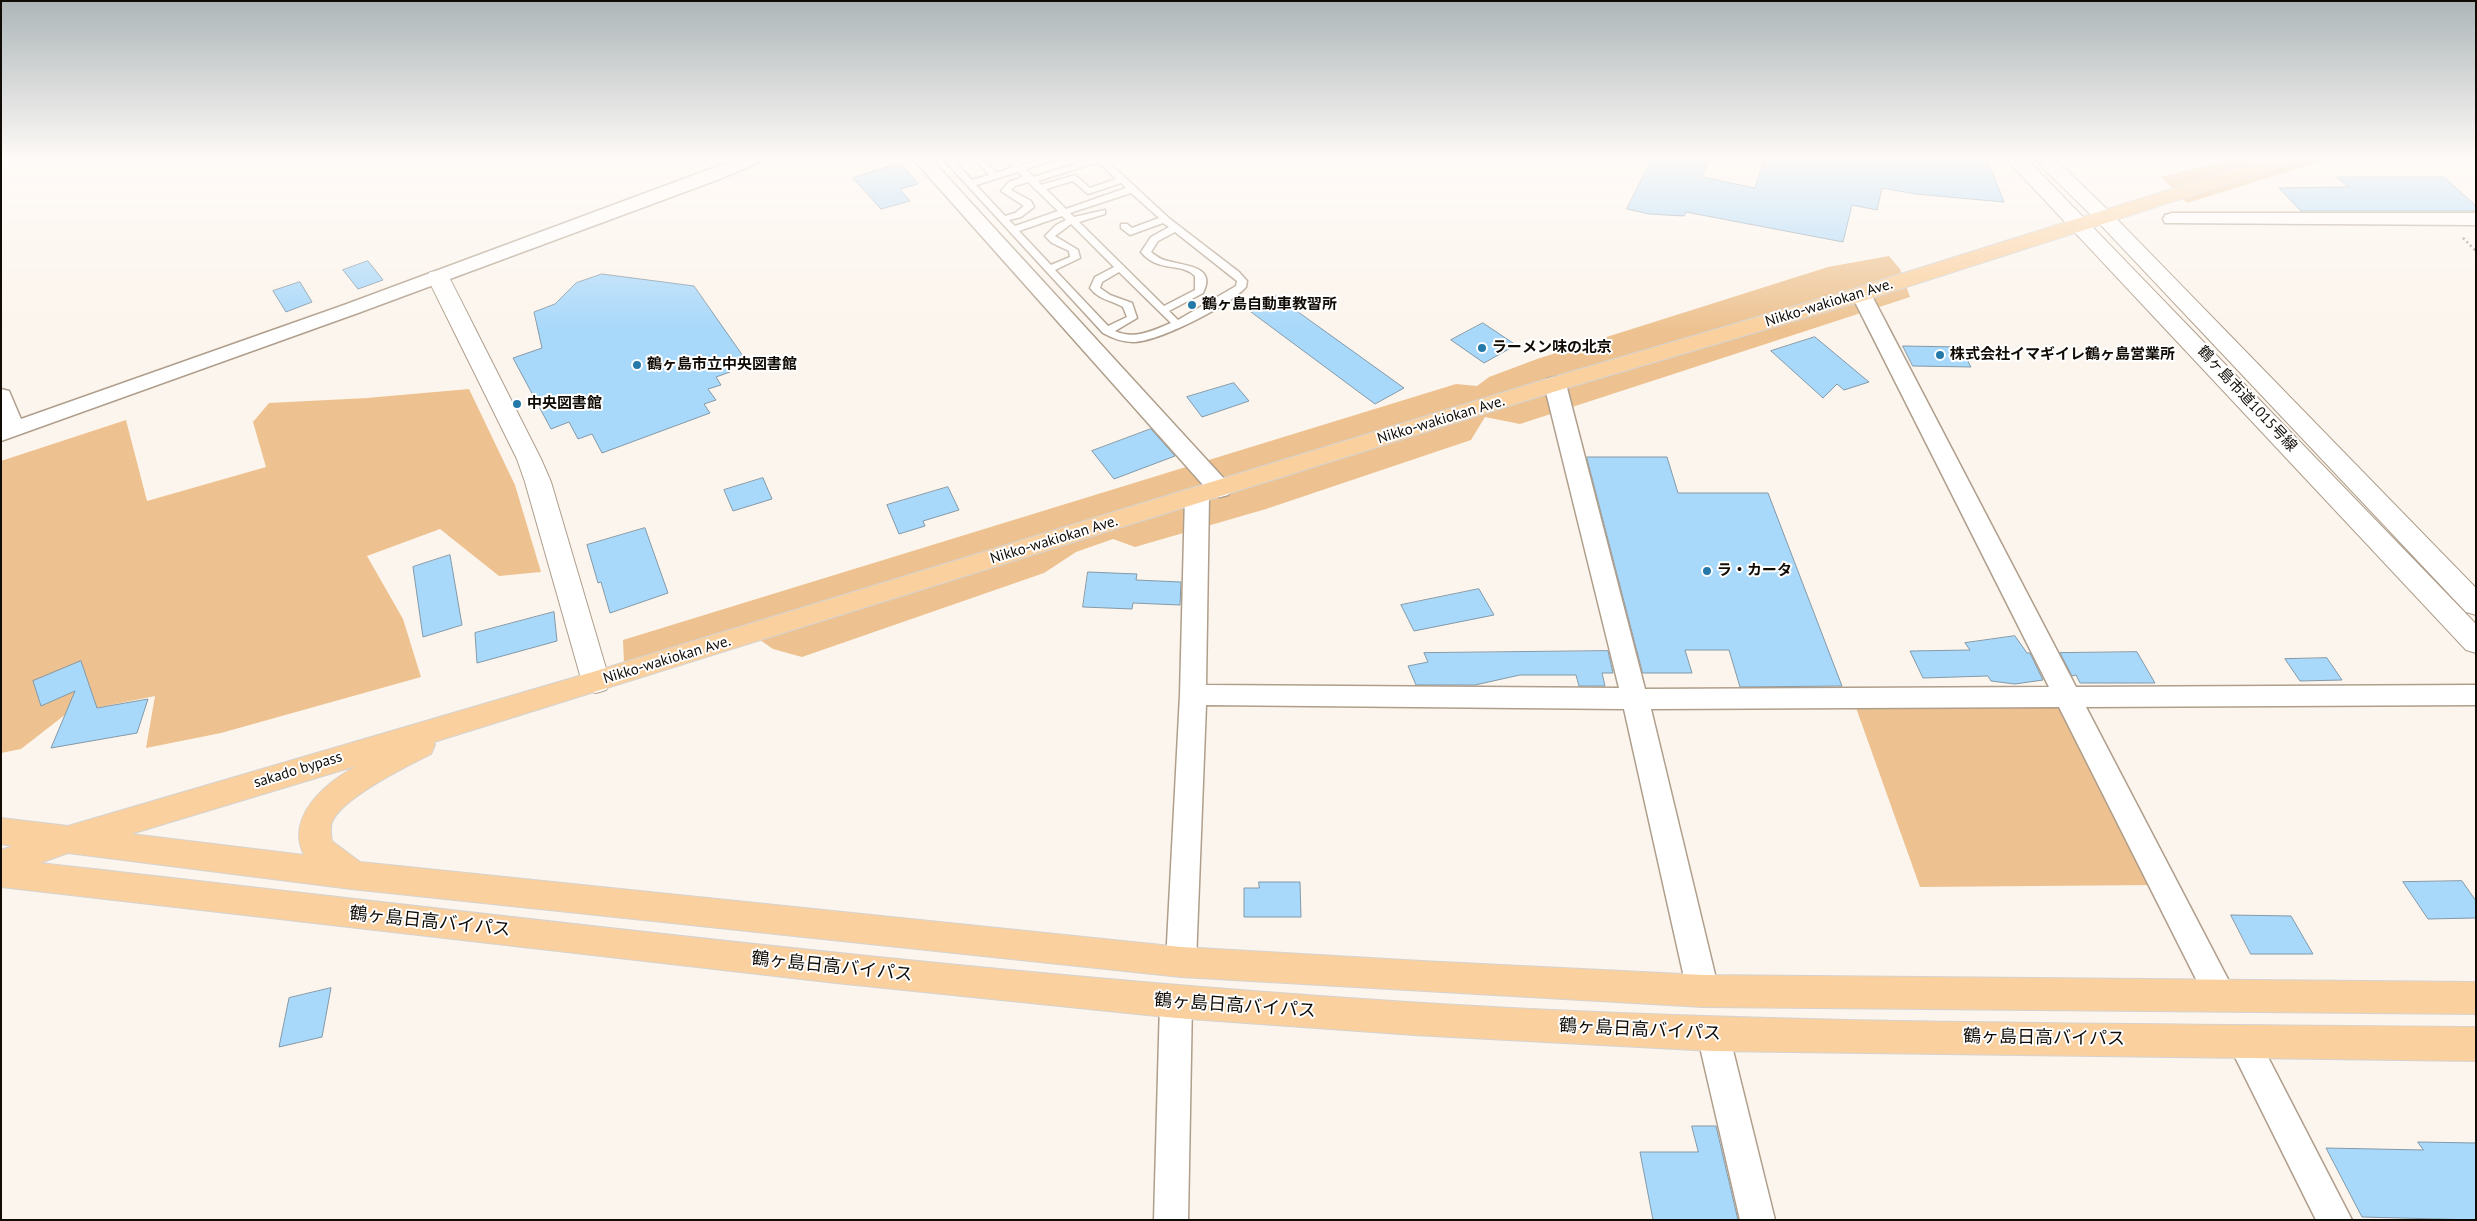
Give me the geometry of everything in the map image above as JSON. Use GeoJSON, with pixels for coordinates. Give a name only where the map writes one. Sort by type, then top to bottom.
{"type":"FeatureCollection","features":[{"type":"Feature","properties":{"kind":"highway","name":"Nikko-wakiokan Ave."},"geometry":{"type":"LineString","coordinates":[[596,682],[1555,384],[1861,294],[2107,216]]}},
{"type":"Feature","properties":{"kind":"highway","name":"sakado bypass"},"geometry":{"type":"LineString","coordinates":[[1,864],[66,840],[596,682]]}},
{"type":"Feature","properties":{"kind":"highway"},"geometry":{"type":"LineString","coordinates":[[352,875],[316,848],[317,821],[329,803],[353,783],[462,721]]}},
{"type":"Feature","properties":{"kind":"highway"},"geometry":{"type":"LineString","coordinates":[[1,831],[352,875],[1181,962],[1422,977],[1703,991],[2476,998]]}},
{"type":"Feature","properties":{"kind":"highway","name":"鶴ヶ島日高バイパス"},"geometry":{"type":"LineString","coordinates":[[1,873],[836,967],[1176,1002],[1414,1019],[1713,1034],[2476,1044]]}},
{"type":"Feature","properties":{"kind":"street"},"geometry":{"type":"LineString","coordinates":[[1,396],[8,431],[603,216]]}},
{"type":"Feature","properties":{"kind":"street"},"geometry":{"type":"LineString","coordinates":[[971,216],[1209,492],[1193,695],[1181,962]]}},
{"type":"Feature","properties":{"kind":"street","name":"鶴ヶ島市道1015号線"},"geometry":{"type":"LineString","coordinates":[[2073,216],[2476,642]]}},
{"type":"Feature","properties":{"kind":"street","name":"鶴ヶ島市道1015号線"},"geometry":{"type":"LineString","coordinates":[[2104,217],[2476,605]]}},
{"type":"Feature","properties":{"kind":"street"},"geometry":{"type":"LineString","coordinates":[[2172,219],[2476,219]]}},
{"type":"Feature","properties":{"kind":"street"},"geometry":{"type":"LineString","coordinates":[[438,277],[529,460],[538,482],[596,682]]}},
{"type":"Feature","properties":{"kind":"street"},"geometry":{"type":"LineString","coordinates":[[1861,294],[2220,995]]}},
{"type":"Feature","properties":{"kind":"street"},"geometry":{"type":"LineString","coordinates":[[1555,384],[1635,699],[1703,991]]}},
{"type":"Feature","properties":{"kind":"street"},"geometry":{"type":"LineString","coordinates":[[1193,695],[1635,699],[2476,695]]}},
{"type":"Feature","properties":{"kind":"street"},"geometry":{"type":"LineString","coordinates":[[1172,1220],[1176,1002]]}},
{"type":"Feature","properties":{"kind":"street"},"geometry":{"type":"LineString","coordinates":[[1713,1034],[1758,1220]]}},
{"type":"Feature","properties":{"kind":"street"},"geometry":{"type":"LineString","coordinates":[[2242,1041],[2335,1220]]}},
{"type":"Feature","properties":{"kind":"lane"},"geometry":{"type":"LineString","coordinates":[[1000,216],[1107,331],[1119,338],[1139,338],[1176,323],[1229,297],[1241,287],[1242,281],[1162,216]]}},
{"type":"Feature","properties":{"kind":"lane"},"geometry":{"type":"LineString","coordinates":[[1003,219],[1011,216]]}},
{"type":"Feature","properties":{"kind":"lane"},"geometry":{"type":"LineString","coordinates":[[1012,230],[1053,216]]}},
{"type":"Feature","properties":{"kind":"lane"},"geometry":{"type":"LineString","coordinates":[[1068,216],[1176,323]]}},
{"type":"Feature","properties":{"kind":"lane"},"geometry":{"type":"LineString","coordinates":[[1049,269],[1074,258],[1075,252],[1069,246],[1054,242],[1050,236],[1052,230],[1090,216]]}},
{"type":"Feature","properties":{"kind":"lane"},"geometry":{"type":"LineString","coordinates":[[1124,226],[1130,232],[1165,219]]}},
{"type":"Feature","properties":{"kind":"lane"},"geometry":{"type":"LineString","coordinates":[[1163,310],[1200,291],[1202,282],[1198,273],[1185,266],[1167,264],[1153,259],[1146,252],[1156,236],[1176,228]]}},
{"type":"Feature","properties":{"kind":"lane"},"geometry":{"type":"LineString","coordinates":[[1107,331],[1132,318],[1128,305],[1117,299],[1107,298],[1099,293],[1096,286],[1097,279],[1103,274],[1120,268]]}},
{"type":"Feature","properties":{"kind":"shaded area"},"geometry":{"type":"Polygon","coordinates":[[[1889,256],[1900,269],[1910,297],[1520,424],[1485,417],[1471,440],[1266,509],[1135,547],[1113,539],[1076,552],[1044,573],[802,657],[773,649],[743,628],[624,664],[623,640],[1456,384],[1477,386],[1489,377],[1537,359],[1828,267],[1889,256]]]}},
{"type":"Feature","properties":{"kind":"shaded area"},"geometry":{"type":"Polygon","coordinates":[[[469,389],[515,485],[541,572],[499,576],[440,529],[367,556],[403,619],[421,677],[221,733],[146,748],[155,696],[66,714],[21,749],[1,753],[1,461],[126,420],[147,501],[266,467],[253,422],[269,403],[367,398],[469,389]]]}},
{"type":"Feature","properties":{"kind":"shaded area"},"geometry":{"type":"Polygon","coordinates":[[[1855,705],[2064,706],[2154,885],[1920,887],[1855,705]]]}},
{"type":"Feature","properties":{"kind":"building"},"geometry":{"type":"Polygon","coordinates":[[[1707,216],[1849,216],[1843,242],[1707,216]]]}},
{"type":"Feature","properties":{"kind":"building"},"geometry":{"type":"Polygon","coordinates":[[[368,261],[383,280],[358,289],[343,270],[368,261]]]}},
{"type":"Feature","properties":{"kind":"building"},"geometry":{"type":"Polygon","coordinates":[[[602,274],[694,286],[743,356],[724,363],[730,372],[716,377],[721,385],[708,389],[716,400],[704,404],[710,413],[602,453],[592,434],[578,439],[569,422],[551,429],[513,358],[542,348],[534,312],[555,304],[576,283],[602,274]]]}},
{"type":"Feature","properties":{"kind":"building"},"geometry":{"type":"Polygon","coordinates":[[[300,282],[312,302],[286,312],[273,291],[300,282]]]}},
{"type":"Feature","properties":{"kind":"building"},"geometry":{"type":"Polygon","coordinates":[[[1276,296],[1404,388],[1375,404],[1247,309],[1276,296]]]}},
{"type":"Feature","properties":{"kind":"building"},"geometry":{"type":"Polygon","coordinates":[[[1483,323],[1516,345],[1484,363],[1451,340],[1483,323]]]}},
{"type":"Feature","properties":{"kind":"building"},"geometry":{"type":"Polygon","coordinates":[[[1815,337],[1869,382],[1844,390],[1837,384],[1823,398],[1771,351],[1815,337]]]}},
{"type":"Feature","properties":{"kind":"building"},"geometry":{"type":"Polygon","coordinates":[[[1903,346],[1960,347],[1971,367],[1913,366],[1903,346]]]}},
{"type":"Feature","properties":{"kind":"building"},"geometry":{"type":"Polygon","coordinates":[[[1234,383],[1249,401],[1202,417],[1187,397],[1234,383]]]}},
{"type":"Feature","properties":{"kind":"building"},"geometry":{"type":"Polygon","coordinates":[[[1151,429],[1175,456],[1114,479],[1092,451],[1151,429]]]}},
{"type":"Feature","properties":{"kind":"building","name":"ラ・カータ"},"geometry":{"type":"Polygon","coordinates":[[[1587,457],[1667,457],[1678,493],[1768,493],[1842,686],[1740,687],[1729,650],[1685,650],[1692,673],[1643,673],[1587,457]]]}},
{"type":"Feature","properties":{"kind":"building"},"geometry":{"type":"Polygon","coordinates":[[[763,478],[772,499],[733,511],[724,490],[763,478]]]}},
{"type":"Feature","properties":{"kind":"building"},"geometry":{"type":"Polygon","coordinates":[[[948,487],[959,510],[923,521],[925,526],[899,534],[887,505],[948,487]]]}},
{"type":"Feature","properties":{"kind":"building"},"geometry":{"type":"Polygon","coordinates":[[[645,528],[668,593],[610,613],[601,582],[598,583],[587,545],[645,528]]]}},
{"type":"Feature","properties":{"kind":"building"},"geometry":{"type":"Polygon","coordinates":[[[450,555],[462,625],[423,637],[413,567],[450,555]]]}},
{"type":"Feature","properties":{"kind":"building"},"geometry":{"type":"Polygon","coordinates":[[[1088,572],[1137,574],[1136,580],[1181,582],[1180,605],[1133,603],[1132,609],[1083,607],[1088,572]]]}},
{"type":"Feature","properties":{"kind":"building"},"geometry":{"type":"Polygon","coordinates":[[[1479,589],[1494,615],[1414,631],[1401,605],[1479,589]]]}},
{"type":"Feature","properties":{"kind":"building"},"geometry":{"type":"Polygon","coordinates":[[[554,612],[557,641],[477,663],[475,633],[554,612]]]}},
{"type":"Feature","properties":{"kind":"building"},"geometry":{"type":"Polygon","coordinates":[[[2015,636],[2027,653],[2030,653],[2043,680],[2015,684],[1991,681],[1988,676],[1923,678],[1910,651],[1970,650],[1965,643],[2015,636]]]}},
{"type":"Feature","properties":{"kind":"building"},"geometry":{"type":"Polygon","coordinates":[[[1608,651],[1613,673],[1602,673],[1605,686],[1579,686],[1576,675],[1520,675],[1475,685],[1416,685],[1408,666],[1428,662],[1424,653],[1608,651]]]}},
{"type":"Feature","properties":{"kind":"building"},"geometry":{"type":"Polygon","coordinates":[[[2137,652],[2155,683],[2080,683],[2076,675],[2072,676],[2060,653],[2137,652]]]}},
{"type":"Feature","properties":{"kind":"building"},"geometry":{"type":"Polygon","coordinates":[[[2327,658],[2342,680],[2300,681],[2285,659],[2327,658]]]}},
{"type":"Feature","properties":{"kind":"building"},"geometry":{"type":"Polygon","coordinates":[[[81,661],[97,708],[148,699],[137,733],[51,748],[75,691],[41,706],[33,681],[81,661]]]}},
{"type":"Feature","properties":{"kind":"building"},"geometry":{"type":"Polygon","coordinates":[[[2462,881],[2476,901],[2476,918],[2428,919],[2403,882],[2462,881]]]}},
{"type":"Feature","properties":{"kind":"building"},"geometry":{"type":"Polygon","coordinates":[[[1259,882],[1300,882],[1301,917],[1244,917],[1244,888],[1259,888],[1259,882]]]}},
{"type":"Feature","properties":{"kind":"building"},"geometry":{"type":"Polygon","coordinates":[[[2231,915],[2291,916],[2313,954],[2251,954],[2231,915]]]}},
{"type":"Feature","properties":{"kind":"building"},"geometry":{"type":"Polygon","coordinates":[[[331,988],[322,1037],[279,1047],[289,998],[331,988]]]}},
{"type":"Feature","properties":{"kind":"building"},"geometry":{"type":"Polygon","coordinates":[[[1692,1126],[1716,1126],[1738,1220],[1653,1220],[1640,1152],[1698,1152],[1692,1126]]]}},
{"type":"Feature","properties":{"kind":"building"},"geometry":{"type":"Polygon","coordinates":[[[2418,1142],[2476,1143],[2476,1220],[2362,1217],[2326,1148],[2423,1150],[2418,1142]]]}},
{"type":"Feature","properties":{"kind":"place","name":"鶴ヶ島自動車教習所"},"geometry":{"type":"Point","coordinates":[1192,305]}},
{"type":"Feature","properties":{"kind":"place","name":"ラーメン味の北京"},"geometry":{"type":"Point","coordinates":[1482,348]}},
{"type":"Feature","properties":{"kind":"place","name":"株式会社イマギイレ鶴ヶ島営業所"},"geometry":{"type":"Point","coordinates":[1940,355]}},
{"type":"Feature","properties":{"kind":"place","name":"鶴ヶ島市立中央図書館"},"geometry":{"type":"Point","coordinates":[637,365]}},
{"type":"Feature","properties":{"kind":"place","name":"中央図書館"},"geometry":{"type":"Point","coordinates":[517,404]}},
{"type":"Feature","properties":{"kind":"place","name":"ラ・カータ"},"geometry":{"type":"Point","coordinates":[1707,571]}}]}
